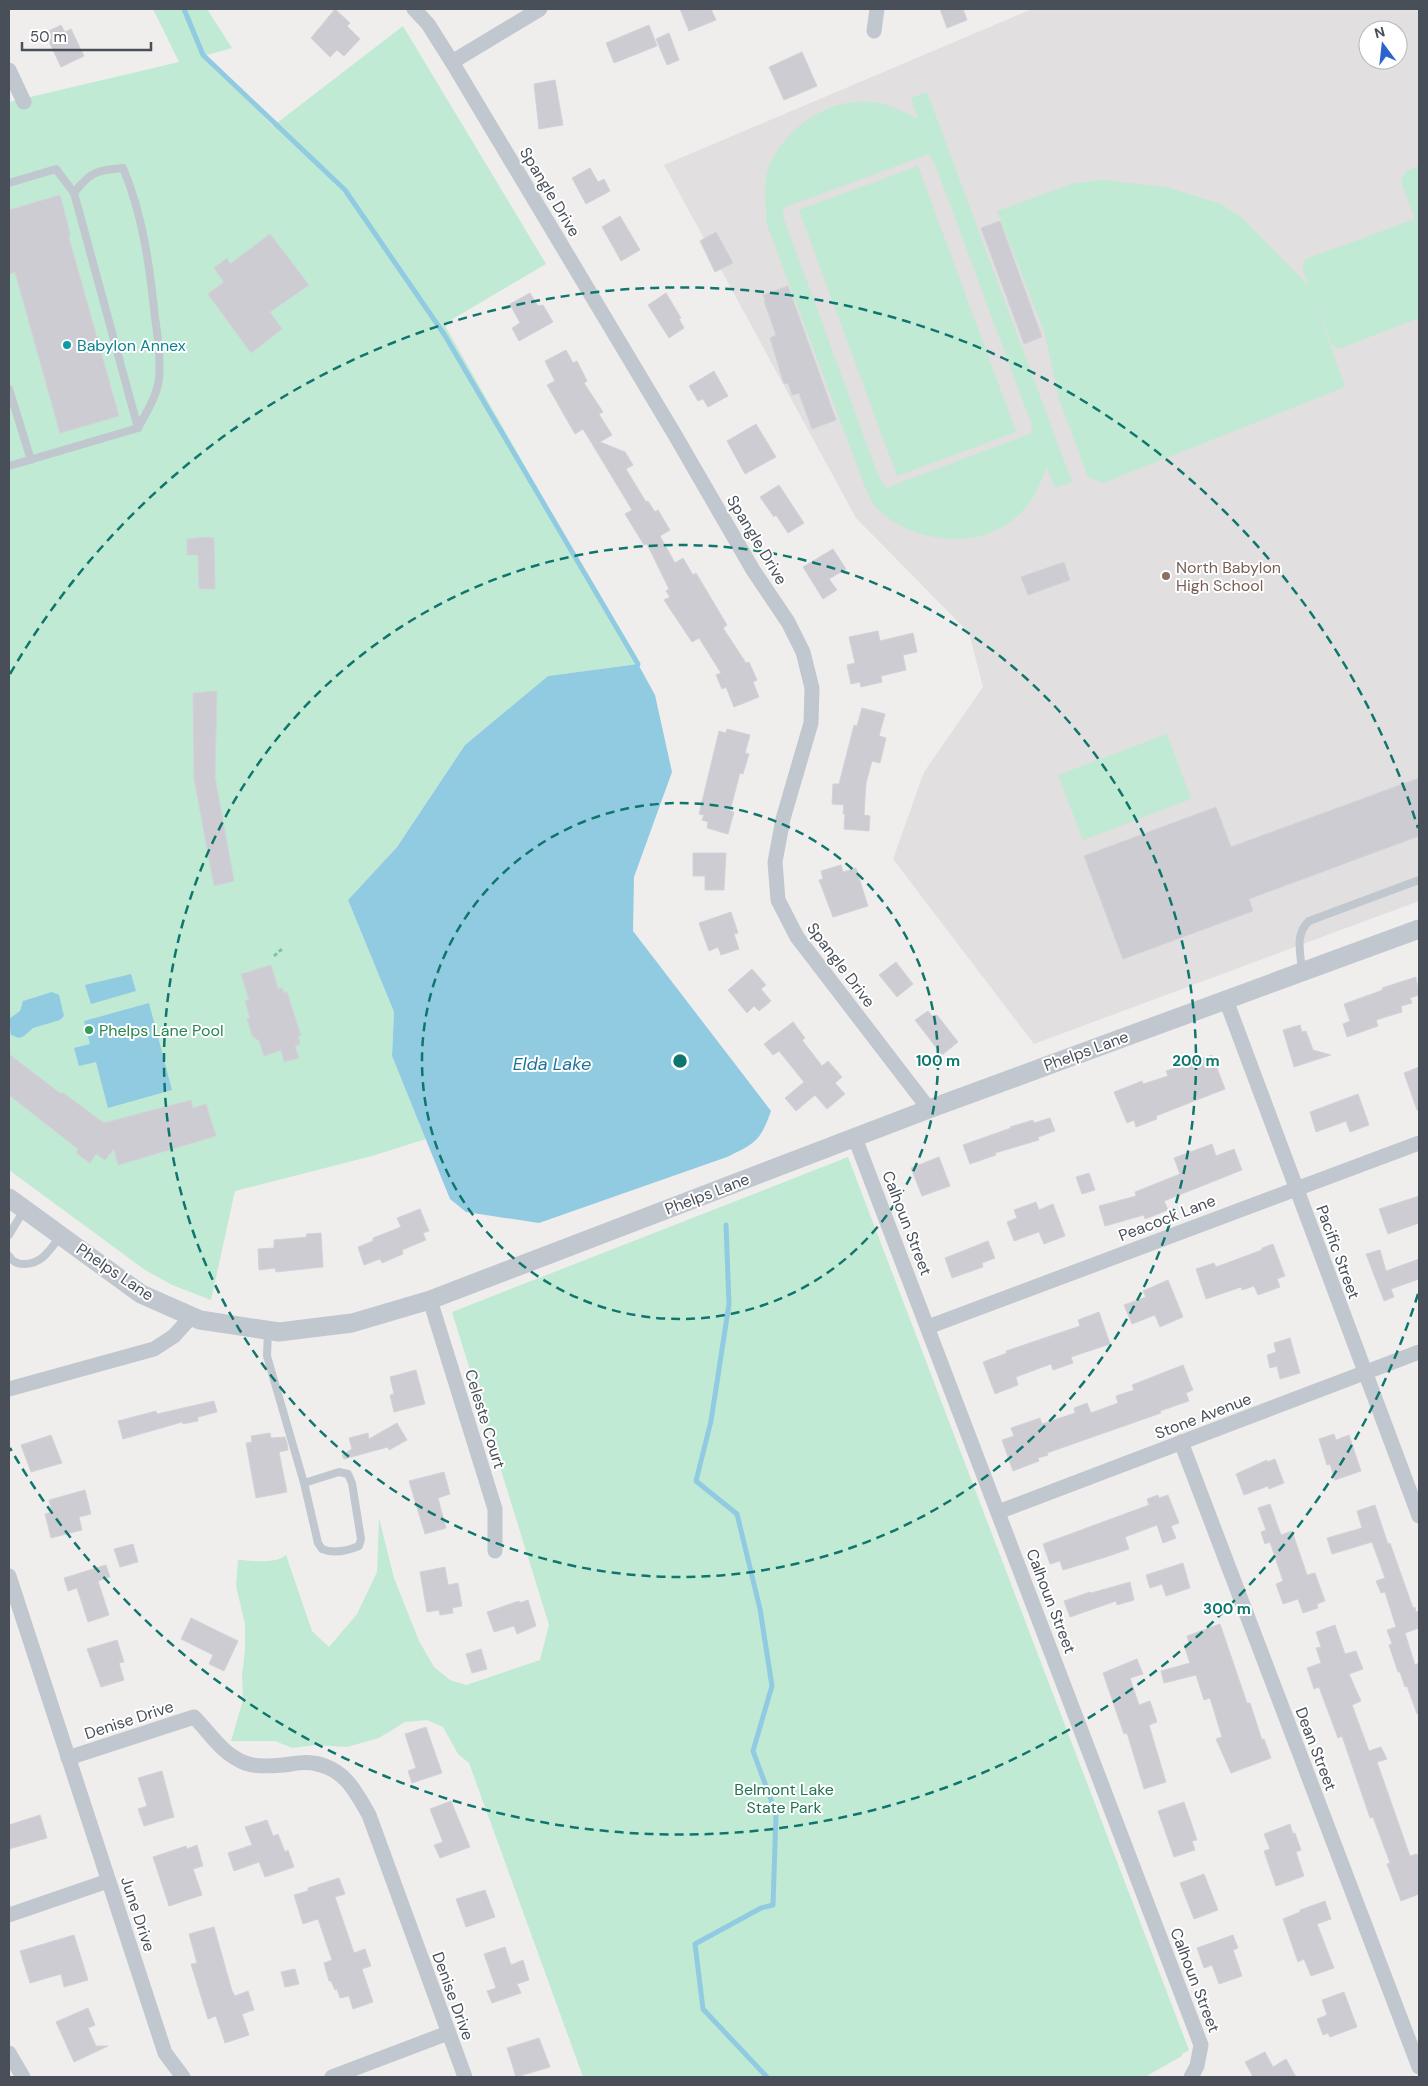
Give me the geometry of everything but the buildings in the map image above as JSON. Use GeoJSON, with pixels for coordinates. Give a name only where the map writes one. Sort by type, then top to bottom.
{"type":"FeatureCollection","features":[{"type":"Feature","properties":{"kind":"street","name":"Spangle Drive"},"geometry":{"type":"LineString","coordinates":[[414,9],[428,24],[452,62],[670,427],[752,570],[788,622],[803,652],[812,688],[810,723],[783,819],[775,862],[778,900],[796,937],[929,1109]]}},
{"type":"Feature","properties":{"kind":"street"},"geometry":{"type":"LineString","coordinates":[[452,62],[540,9]]}},
{"type":"Feature","properties":{"kind":"street"},"geometry":{"type":"LineString","coordinates":[[874,31],[877,9]]}},
{"type":"Feature","properties":{"kind":"street"},"geometry":{"type":"LineString","coordinates":[[9,70],[24,102]]}},
{"type":"Feature","properties":{"kind":"street","name":"Phelps Lane"},"geometry":{"type":"LineString","coordinates":[[9,1198],[140,1294],[200,1320],[279,1332],[352,1323],[430,1300],[929,1109],[1419,929]]}},
{"type":"Feature","properties":{"kind":"street","name":"Pacific Street"},"geometry":{"type":"LineString","coordinates":[[1226,1000],[1419,1516]]}},
{"type":"Feature","properties":{"kind":"street","name":"Calhoun Street"},"geometry":{"type":"LineString","coordinates":[[855,1138],[1202,2045],[1197,2066],[1191,2077]]}},
{"type":"Feature","properties":{"kind":"street","name":"Peacock Lane"},"geometry":{"type":"LineString","coordinates":[[928,1327],[1419,1143]]}},
{"type":"Feature","properties":{"kind":"street","name":"Celeste Court"},"geometry":{"type":"LineString","coordinates":[[430,1300],[495,1509],[495,1551]]}},
{"type":"Feature","properties":{"kind":"street"},"geometry":{"type":"LineString","coordinates":[[9,1389],[154,1349],[174,1336],[191,1316]]}},
{"type":"Feature","properties":{"kind":"street","name":"Stone Avenue"},"geometry":{"type":"LineString","coordinates":[[998,1512],[1419,1352]]}},
{"type":"Feature","properties":{"kind":"street","name":"Dean Street"},"geometry":{"type":"LineString","coordinates":[[1181,1442],[1419,2067]]}},
{"type":"Feature","properties":{"kind":"street","name":"Denise Drive"},"geometry":{"type":"LineString","coordinates":[[9,1576],[68,1758],[194,1718],[208,1731],[225,1752],[247,1764],[273,1766],[312,1762],[337,1770],[356,1792],[369,1815],[465,2077]]}},
{"type":"Feature","properties":{"kind":"street","name":"June Drive"},"geometry":{"type":"LineString","coordinates":[[68,1758],[165,2052],[183,2077]]}},
{"type":"Feature","properties":{"kind":"street"},"geometry":{"type":"LineString","coordinates":[[9,1916],[108,1881]]}},
{"type":"Feature","properties":{"kind":"street"},"geometry":{"type":"LineString","coordinates":[[332,2077],[448,2033]]}},
{"type":"Feature","properties":{"kind":"street"},"geometry":{"type":"LineString","coordinates":[[9,2053],[23,2077]]}},
{"type":"Feature","properties":{"kind":"lane"},"geometry":{"type":"LineString","coordinates":[[9,466],[138,428],[154,398],[159,380],[158,337],[151,277],[133,192],[123,168],[104,169],[86,177],[74,193]]}},
{"type":"Feature","properties":{"kind":"lane"},"geometry":{"type":"LineString","coordinates":[[9,183],[56,169],[74,193],[138,428]]}},
{"type":"Feature","properties":{"kind":"lane"},"geometry":{"type":"LineString","coordinates":[[9,389],[31,460]]}},
{"type":"Feature","properties":{"kind":"lane"},"geometry":{"type":"LineString","coordinates":[[1302,972],[1299,945],[1300,934],[1303,927],[1309,921],[1419,880]]}},
{"type":"Feature","properties":{"kind":"lane"},"geometry":{"type":"LineString","coordinates":[[9,1235],[24,1210]]}},
{"type":"Feature","properties":{"kind":"lane"},"geometry":{"type":"LineString","coordinates":[[9,1267],[32,1263],[43,1257],[61,1235]]}},
{"type":"Feature","properties":{"kind":"lane"},"geometry":{"type":"LineString","coordinates":[[9,1256],[11,1260],[19,1264]]}},
{"type":"Feature","properties":{"kind":"lane"},"geometry":{"type":"LineString","coordinates":[[268,1330],[267,1356],[304,1483],[318,1543],[322,1549],[329,1552],[349,1550],[359,1546],[361,1539],[354,1492],[348,1474],[339,1472],[304,1483]]}},
{"type":"Feature","properties":{"kind":"path"},"geometry":{"type":"LineString","coordinates":[[274,956],[283,948]]}},
{"type":"Feature","properties":{"kind":"shaded area","name":"North Babylon High School"},"geometry":{"type":"Polygon","coordinates":[[[1032,9],[1419,9],[1419,901],[1034,1044],[893,859],[924,772],[983,687],[969,633],[856,518],[664,165],[1032,9]]]}},
{"type":"Feature","properties":{"kind":"green space"},"geometry":{"type":"Polygon","coordinates":[[[153,9],[207,9],[232,48],[203,56],[273,126],[403,26],[546,264],[444,324],[638,664],[548,676],[465,745],[397,847],[348,900],[394,1012],[392,1056],[426,1139],[372,1156],[235,1191],[211,1300],[172,1285],[145,1270],[9,1170],[9,102],[179,62],[153,9]]]}},
{"type":"Feature","properties":{"kind":"green space"},"geometry":{"type":"Polygon","coordinates":[[[927,92],[1072,482],[1055,488],[1047,467],[1033,498],[1013,520],[999,529],[967,538],[933,537],[916,532],[900,525],[878,510],[865,487],[767,225],[766,178],[770,164],[788,136],[815,115],[846,103],[862,101],[879,103],[918,119],[911,98],[927,92]],[[929,154],[783,208],[784,219],[878,475],[886,488],[1032,433],[1031,423],[935,164],[929,154]]]}},
{"type":"Feature","properties":{"kind":"green space"},"geometry":{"type":"Polygon","coordinates":[[[918,166],[1016,432],[897,476],[799,210],[918,166]]]}},
{"type":"Feature","properties":{"kind":"green space"},"geometry":{"type":"Polygon","coordinates":[[[1419,166],[1419,318],[1338,349],[1331,344],[1310,289],[1345,387],[1103,483],[1088,477],[1059,399],[1044,331],[997,211],[1075,183],[1104,180],[1166,187],[1221,204],[1241,217],[1309,286],[1302,267],[1306,259],[1415,219],[1401,181],[1406,171],[1419,166]]]}},
{"type":"Feature","properties":{"kind":"green space"},"geometry":{"type":"Polygon","coordinates":[[[1167,734],[1191,799],[1083,840],[1058,775],[1167,734]]]}},
{"type":"Feature","properties":{"kind":"green space","name":"Belmont Lake State Park"},"geometry":{"type":"Polygon","coordinates":[[[848,1157],[1189,2050],[1145,2077],[583,2077],[469,1763],[458,1754],[443,1727],[427,1720],[405,1722],[379,1738],[347,1747],[315,1745],[292,1748],[275,1741],[231,1741],[243,1700],[242,1675],[245,1650],[245,1624],[236,1586],[238,1560],[269,1561],[286,1555],[312,1631],[329,1647],[357,1614],[377,1572],[379,1518],[394,1578],[419,1641],[434,1667],[450,1680],[466,1685],[540,1660],[549,1625],[452,1312],[848,1157]]]}},
{"type":"Feature","properties":{"kind":"water","name":"Elda Lake"},"geometry":{"type":"Polygon","coordinates":[[[638,664],[655,695],[672,772],[634,877],[633,931],[771,1111],[760,1135],[744,1148],[727,1157],[539,1223],[466,1212],[450,1199],[392,1056],[394,1012],[348,900],[397,847],[465,745],[548,676],[638,664]]]}},
{"type":"Feature","properties":{"kind":"water"},"geometry":{"type":"Polygon","coordinates":[[[131,974],[136,991],[91,1004],[85,985],[131,974]]]}},
{"type":"Feature","properties":{"kind":"water"},"geometry":{"type":"Polygon","coordinates":[[[52,992],[59,995],[64,1016],[60,1020],[33,1028],[19,1038],[11,1035],[9,1019],[20,1011],[23,1001],[52,992]]]}},
{"type":"Feature","properties":{"kind":"water"},"geometry":{"type":"Polygon","coordinates":[[[149,1003],[172,1090],[108,1108],[96,1062],[79,1066],[74,1048],[90,1044],[84,1021],[149,1003]]]}},
{"type":"Feature","properties":{"kind":"waterway"},"geometry":{"type":"LineString","coordinates":[[184,9],[203,55],[345,190],[444,334],[638,664],[635,669]]}},
{"type":"Feature","properties":{"kind":"waterway"},"geometry":{"type":"LineString","coordinates":[[726,1225],[729,1304],[711,1421],[696,1481],[737,1514],[760,1609],[772,1686],[753,1751],[776,1813],[773,1905],[761,1908],[695,1944],[703,2009],[767,2077]]}},
{"type":"Feature","properties":{"kind":"place","name":"Babylon Annex"},"geometry":{"type":"Point","coordinates":[67,345]}},
{"type":"Feature","properties":{"kind":"place","name":"North Babylon High School"},"geometry":{"type":"Point","coordinates":[1166,576]}},
{"type":"Feature","properties":{"kind":"place","name":"Phelps Lane Pool"},"geometry":{"type":"Point","coordinates":[89,1030]}}]}
